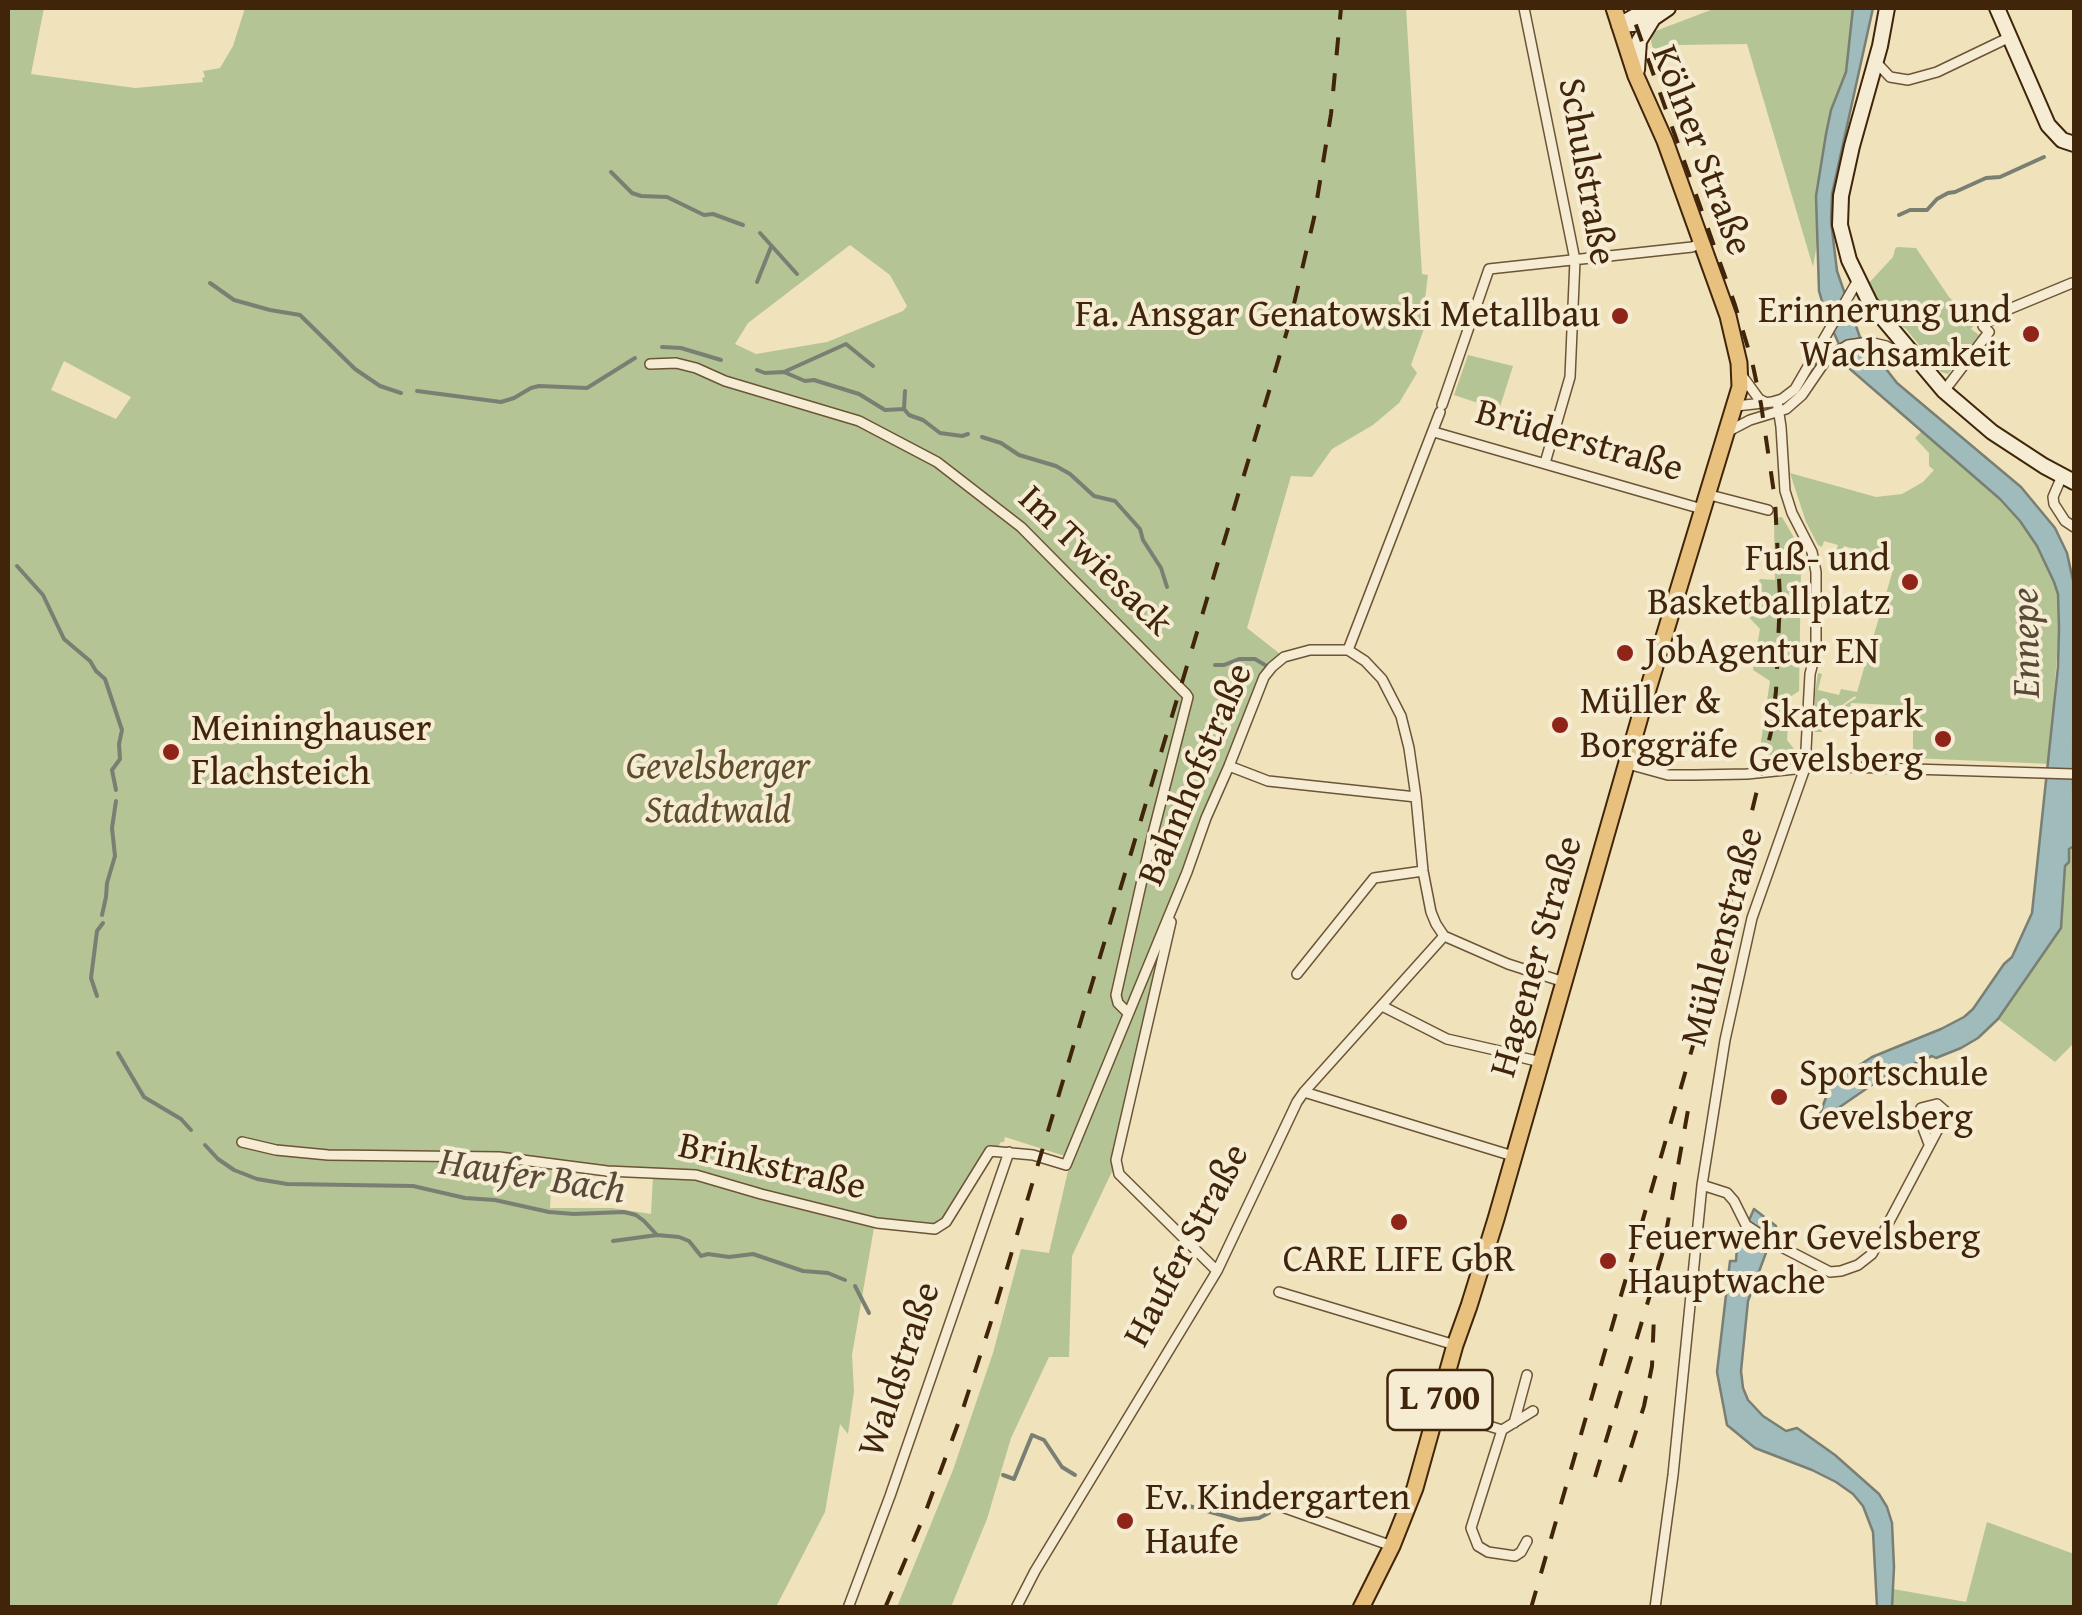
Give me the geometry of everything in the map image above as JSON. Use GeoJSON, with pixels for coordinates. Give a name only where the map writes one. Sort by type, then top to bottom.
{"type":"FeatureCollection","features":[{"type":"Feature","properties":{"kind":"main road","name":"Kölner Straße"},"geometry":{"type":"LineString","coordinates":[[1614,8],[1728,316]]}},
{"type":"Feature","properties":{"kind":"main road"},"geometry":{"type":"LineString","coordinates":[[1887,8],[1841,196],[1840,225],[1845,248],[1870,303],[1944,391],[1992,432],[2068,479]]}},
{"type":"Feature","properties":{"kind":"main road"},"geometry":{"type":"LineString","coordinates":[[1997,8],[2048,124],[2070,140]]}},
{"type":"Feature","properties":{"kind":"main road"},"geometry":{"type":"LineString","coordinates":[[1619,25],[1636,25],[1651,11]]}},
{"type":"Feature","properties":{"kind":"main road"},"geometry":{"type":"LineString","coordinates":[[1636,76],[1640,41],[1651,11]]}},
{"type":"Feature","properties":{"kind":"main road","name":"Hagener Straße"},"geometry":{"type":"LineString","coordinates":[[1361,1608],[1392,1546],[1414,1488],[1513,1156],[1532,1060],[1564,982],[1646,696],[1736,406],[1740,373],[1728,316]]}},
{"type":"Feature","properties":{"kind":"street","name":"Schulstraße"},"geometry":{"type":"LineString","coordinates":[[1524,8],[1575,260],[1570,377],[1544,464]]}},
{"type":"Feature","properties":{"kind":"street"},"geometry":{"type":"LineString","coordinates":[[1876,62],[1890,77],[1908,80],[1937,72],[2010,37]]}},
{"type":"Feature","properties":{"kind":"street"},"geometry":{"type":"LineString","coordinates":[[1434,432],[1489,269],[1702,242]]}},
{"type":"Feature","properties":{"kind":"street"},"geometry":{"type":"LineString","coordinates":[[1736,406],[1772,402],[1795,389],[1858,280]]}},
{"type":"Feature","properties":{"kind":"street"},"geometry":{"type":"LineString","coordinates":[[1944,391],[1989,332],[1983,326],[2002,312],[2072,282]]}},
{"type":"Feature","properties":{"kind":"street"},"geometry":{"type":"LineString","coordinates":[[1727,432],[1779,412],[1802,395],[1821,364],[1848,345],[1869,342],[1886,346],[1919,364]]}},
{"type":"Feature","properties":{"kind":"street","name":"Im Twiesack"},"geometry":{"type":"LineString","coordinates":[[650,364],[676,363],[696,368],[725,381],[859,421],[937,462],[1021,527],[1186,694],[1116,995],[1118,1004],[1128,1013]]}},
{"type":"Feature","properties":{"kind":"street"},"geometry":{"type":"LineString","coordinates":[[1740,373],[1760,399],[1772,402]]}},
{"type":"Feature","properties":{"kind":"street","name":"Mühlenstraße"},"geometry":{"type":"LineString","coordinates":[[1655,1608],[1673,1474],[1702,1185],[1725,1040],[1752,918],[1805,768],[1810,674],[1816,651],[1816,572],[1812,552],[1785,492],[1779,412],[1772,402]]}},
{"type":"Feature","properties":{"kind":"street","name":"Brüderstraße"},"geometry":{"type":"LineString","coordinates":[[1348,650],[1434,432],[1544,464],[1704,502],[1768,510]]}},
{"type":"Feature","properties":{"kind":"street"},"geometry":{"type":"LineString","coordinates":[[2068,479],[2053,498],[2065,521],[2074,527]]}},
{"type":"Feature","properties":{"kind":"street","name":"Bahnhofstraße"},"geometry":{"type":"LineString","coordinates":[[1008,1152],[1066,1165],[1264,678],[1284,657],[1331,648],[1348,650]]}},
{"type":"Feature","properties":{"kind":"street"},"geometry":{"type":"LineString","coordinates":[[1348,650],[1374,669],[1401,716],[1416,798],[1423,871],[1436,924],[1444,936],[1508,964],[1564,982]]}},
{"type":"Feature","properties":{"kind":"street"},"geometry":{"type":"LineString","coordinates":[[1628,764],[1668,775],[1695,776],[1848,767],[2074,774]]}},
{"type":"Feature","properties":{"kind":"street"},"geometry":{"type":"LineString","coordinates":[[1229,766],[1268,781],[1416,798]]}},
{"type":"Feature","properties":{"kind":"street"},"geometry":{"type":"LineString","coordinates":[[1297,974],[1374,878],[1423,871]]}},
{"type":"Feature","properties":{"kind":"street"},"geometry":{"type":"LineString","coordinates":[[1177,895],[1116,1160],[1119,1174],[1217,1271]]}},
{"type":"Feature","properties":{"kind":"street","name":"Haufer Straße"},"geometry":{"type":"LineString","coordinates":[[1016,1608],[1034,1571],[1217,1271],[1304,1092],[1444,936]]}},
{"type":"Feature","properties":{"kind":"street"},"geometry":{"type":"LineString","coordinates":[[1382,1006],[1447,1038],[1504,1052]]}},
{"type":"Feature","properties":{"kind":"street"},"geometry":{"type":"LineString","coordinates":[[1304,1092],[1513,1156]]}},
{"type":"Feature","properties":{"kind":"street","name":"Brinkstraße"},"geometry":{"type":"LineString","coordinates":[[242,1142],[328,1156],[499,1157],[606,1171],[696,1174],[877,1223],[935,1229],[951,1215],[990,1150],[1008,1152]]}},
{"type":"Feature","properties":{"kind":"street"},"geometry":{"type":"LineString","coordinates":[[1702,1185],[1727,1193],[1746,1224],[1770,1241],[1830,1272],[1841,1272],[1872,1254],[1930,1144]]}},
{"type":"Feature","properties":{"kind":"street","name":"Waldstraße"},"geometry":{"type":"LineString","coordinates":[[848,1608],[1008,1152]]}},
{"type":"Feature","properties":{"kind":"street"},"geometry":{"type":"LineString","coordinates":[[1280,1292],[1454,1345]]}},
{"type":"Feature","properties":{"kind":"street"},"geometry":{"type":"LineString","coordinates":[[1514,1423],[1528,1375]]}},
{"type":"Feature","properties":{"kind":"street"},"geometry":{"type":"LineString","coordinates":[[1437,1410],[1502,1430]]}},
{"type":"Feature","properties":{"kind":"street"},"geometry":{"type":"LineString","coordinates":[[1527,1541],[1515,1556],[1488,1552],[1478,1546],[1470,1528],[1502,1430],[1533,1412]]}},
{"type":"Feature","properties":{"kind":"street"},"geometry":{"type":"LineString","coordinates":[[1274,1504],[1392,1546]]}},
{"type":"Feature","properties":{"kind":"green space","name":"Gevelsberger Stadtwald"},"geometry":{"type":"Polygon","coordinates":[[[8,8],[44,8],[31,74],[135,88],[203,82],[203,71],[220,68],[233,46],[245,8],[1406,8],[1422,274],[1428,275],[1424,307],[1431,309],[1411,365],[1417,373],[1399,403],[1373,425],[1332,449],[1312,477],[1291,476],[1247,628],[1284,657],[1272,667],[1177,895],[1116,1163],[1072,1256],[1069,1357],[1049,1357],[1011,1438],[987,1519],[951,1607],[897,1607],[953,1470],[993,1353],[1021,1249],[1049,1253],[1071,1158],[1005,1137],[948,1224],[875,1222],[852,1355],[854,1391],[848,1434],[840,1424],[825,1512],[776,1607],[8,1607],[8,8]],[[850,245],[748,323],[735,344],[756,354],[827,342],[903,311],[907,306],[890,275],[850,245]],[[64,361],[51,390],[116,419],[131,397],[64,361]],[[552,1166],[550,1208],[612,1208],[651,1214],[653,1176],[552,1166]]]}},
{"type":"Feature","properties":{"kind":"green space"},"geometry":{"type":"Polygon","coordinates":[[[1716,8],[1853,8],[1846,72],[1831,110],[1816,196],[1817,244],[1813,267],[1747,44],[1653,49],[1653,32],[1716,8]]]}},
{"type":"Feature","properties":{"kind":"green space"},"geometry":{"type":"Polygon","coordinates":[[[1897,247],[1916,248],[1949,297],[1979,327],[1975,324],[1971,329],[1979,335],[1948,374],[1941,372],[1906,329],[1891,320],[1867,285],[1893,257],[1897,247]]]}},
{"type":"Feature","properties":{"kind":"green space"},"geometry":{"type":"Polygon","coordinates":[[[1468,355],[1513,366],[1499,410],[1454,395],[1468,355]]]}},
{"type":"Feature","properties":{"kind":"green space"},"geometry":{"type":"Polygon","coordinates":[[[1922,431],[2020,521],[2054,582],[2059,628],[2053,708],[2074,765],[1913,758],[1913,706],[1851,703],[1850,714],[1823,713],[1822,732],[1814,732],[1814,712],[1834,712],[1856,698],[1835,710],[1815,710],[1818,673],[1822,674],[1818,690],[1839,695],[1841,689],[1857,692],[1893,570],[1889,568],[1891,560],[1844,546],[1841,553],[1836,552],[1838,545],[1824,541],[1822,547],[1818,545],[1790,473],[1876,497],[1902,494],[1934,470],[1929,466],[1929,453],[1915,438],[1922,431]]]}},
{"type":"Feature","properties":{"kind":"green space"},"geometry":{"type":"Polygon","coordinates":[[[1782,517],[1796,541],[1801,568],[1799,691],[1790,697],[1787,740],[1794,749],[1789,758],[1773,760],[1760,748],[1770,681],[1753,670],[1760,629],[1744,612],[1760,579],[1775,580],[1774,518],[1782,517]]]}},
{"type":"Feature","properties":{"kind":"green space"},"geometry":{"type":"Polygon","coordinates":[[[2074,846],[2074,1043],[2055,1062],[1998,1019],[2060,928],[2065,866],[2069,849],[2074,846]]]}},
{"type":"Feature","properties":{"kind":"green space"},"geometry":{"type":"Polygon","coordinates":[[[1987,1522],[2074,1554],[2074,1607],[1892,1608],[1893,1589],[1966,1602],[1987,1522]]]}},
{"type":"Feature","properties":{"kind":"water"},"geometry":{"type":"Polygon","coordinates":[[[1853,8],[1873,8],[1832,194],[1837,271],[1864,349],[1872,351],[1897,383],[2021,487],[2055,528],[2067,553],[2074,585],[2074,846],[2069,849],[2065,866],[2061,928],[1998,1019],[1961,1048],[1882,1078],[1829,1118],[1820,1114],[1833,1078],[1838,1079],[1872,1057],[1964,1017],[2012,957],[2032,913],[2059,628],[2054,582],[2020,521],[2000,499],[1850,369],[1826,315],[1819,291],[1816,196],[1831,110],[1846,72],[1853,8]]]}},
{"type":"Feature","properties":{"kind":"water"},"geometry":{"type":"Polygon","coordinates":[[[1754,1209],[1776,1226],[1748,1301],[1743,1388],[1763,1416],[1786,1431],[1797,1428],[1879,1494],[1892,1523],[1892,1607],[1877,1607],[1873,1532],[1863,1506],[1853,1494],[1812,1470],[1755,1448],[1727,1425],[1717,1372],[1730,1261],[1736,1261],[1737,1247],[1754,1209]]]}},
{"type":"Feature","properties":{"kind":"waterway"},"geometry":{"type":"LineString","coordinates":[[1899,215],[1927,210],[1948,193],[1986,178],[2000,177],[2044,157]]}},
{"type":"Feature","properties":{"kind":"waterway"},"geometry":{"type":"LineString","coordinates":[[611,172],[632,193],[667,197],[704,215],[713,214],[743,225]]}},
{"type":"Feature","properties":{"kind":"waterway"},"geometry":{"type":"LineString","coordinates":[[760,233],[797,274]]}},
{"type":"Feature","properties":{"kind":"waterway"},"geometry":{"type":"LineString","coordinates":[[757,282],[771,247]]}},
{"type":"Feature","properties":{"kind":"waterway"},"geometry":{"type":"LineString","coordinates":[[210,283],[234,300],[300,315],[355,369],[380,386],[401,393]]}},
{"type":"Feature","properties":{"kind":"waterway"},"geometry":{"type":"LineString","coordinates":[[786,371],[846,344],[873,366]]}},
{"type":"Feature","properties":{"kind":"waterway"},"geometry":{"type":"LineString","coordinates":[[662,347],[681,348],[721,360]]}},
{"type":"Feature","properties":{"kind":"waterway"},"geometry":{"type":"LineString","coordinates":[[417,391],[501,402],[539,386],[587,388],[635,358]]}},
{"type":"Feature","properties":{"kind":"waterway"},"geometry":{"type":"LineString","coordinates":[[757,370],[784,372],[859,394],[885,410],[904,409],[940,433],[968,434]]}},
{"type":"Feature","properties":{"kind":"waterway"},"geometry":{"type":"LineString","coordinates":[[904,409],[905,391]]}},
{"type":"Feature","properties":{"kind":"waterway"},"geometry":{"type":"LineString","coordinates":[[982,437],[1019,455],[1056,466],[1094,496],[1115,501],[1140,529],[1167,587]]}},
{"type":"Feature","properties":{"kind":"waterway","name":"Haufer Bach"},"geometry":{"type":"LineString","coordinates":[[17,566],[43,595],[64,639],[105,679],[122,730],[120,759],[112,770],[116,790]]}},
{"type":"Feature","properties":{"kind":"waterway"},"geometry":{"type":"LineString","coordinates":[[1215,665],[1239,659],[1255,659],[1265,665]]}},
{"type":"Feature","properties":{"kind":"waterway","name":"Haufer Bach"},"geometry":{"type":"LineString","coordinates":[[102,915],[115,856],[112,828],[116,801]]}},
{"type":"Feature","properties":{"kind":"waterway","name":"Haufer Bach"},"geometry":{"type":"LineString","coordinates":[[97,996],[91,978],[97,931],[103,923]]}},
{"type":"Feature","properties":{"kind":"waterway","name":"Haufer Bach"},"geometry":{"type":"LineString","coordinates":[[118,1053],[144,1097],[181,1119],[191,1130]]}},
{"type":"Feature","properties":{"kind":"waterway","name":"Haufer Bach"},"geometry":{"type":"LineString","coordinates":[[205,1145],[234,1170],[257,1179],[287,1184],[413,1186],[549,1212],[624,1212],[636,1215],[657,1235],[689,1241],[701,1256],[753,1254],[845,1280]]}},
{"type":"Feature","properties":{"kind":"waterway"},"geometry":{"type":"LineString","coordinates":[[613,1241],[657,1235]]}},
{"type":"Feature","properties":{"kind":"waterway","name":"Haufer Bach"},"geometry":{"type":"LineString","coordinates":[[855,1286],[869,1313]]}},
{"type":"Feature","properties":{"kind":"waterway","name":"Haufer Bach"},"geometry":{"type":"LineString","coordinates":[[1003,1475],[1014,1479],[1032,1435],[1044,1440],[1062,1467],[1075,1475]]}},
{"type":"Feature","properties":{"kind":"waterway","name":"Haufer Bach"},"geometry":{"type":"LineString","coordinates":[[1189,1506],[1239,1520],[1269,1513]]}},
{"type":"Feature","properties":{"kind":"tunnel"},"geometry":{"type":"LineString","coordinates":[[1504,1052],[1524,1058]]}},
{"type":"Feature","properties":{"kind":"railway"},"geometry":{"type":"LineString","coordinates":[[885,1608],[924,1516],[990,1325],[1290,321],[1314,218],[1331,114],[1341,8]]}},
{"type":"Feature","properties":{"kind":"railway"},"geometry":{"type":"LineString","coordinates":[[1531,1608],[1709,990],[1771,732],[1776,691],[1780,598],[1775,500],[1752,361],[1630,8]]}},
{"type":"Feature","properties":{"kind":"railway"},"geometry":{"type":"LineString","coordinates":[[1595,1477],[1662,1255],[1690,1099]]}},
{"type":"Feature","properties":{"kind":"railway"},"geometry":{"type":"LineString","coordinates":[[1620,1482],[1644,1406],[1652,1366],[1654,1315]]}},
{"type":"Feature","properties":{"kind":"place","name":"Fa. Ansgar Genatowski Metallbau"},"geometry":{"type":"Point","coordinates":[1620,316]}},
{"type":"Feature","properties":{"kind":"place","name":"Erinnerung und Wachsamkeit"},"geometry":{"type":"Point","coordinates":[2031,334]}},
{"type":"Feature","properties":{"kind":"place","name":"Fuß- und Basketballplatz"},"geometry":{"type":"Point","coordinates":[1910,582]}},
{"type":"Feature","properties":{"kind":"place","name":"JobAgentur EN"},"geometry":{"type":"Point","coordinates":[1625,653]}},
{"type":"Feature","properties":{"kind":"place","name":"Müller & Borggräfe"},"geometry":{"type":"Point","coordinates":[1560,725]}},
{"type":"Feature","properties":{"kind":"place","name":"Skatepark Gevelsberg"},"geometry":{"type":"Point","coordinates":[1943,739]}},
{"type":"Feature","properties":{"kind":"place","name":"Meininghauser Flachsteich"},"geometry":{"type":"Point","coordinates":[171,752]}},
{"type":"Feature","properties":{"kind":"place","name":"Sportschule Gevelsberg"},"geometry":{"type":"Point","coordinates":[1779,1097]}},
{"type":"Feature","properties":{"kind":"place","name":"CARE LIFE GbR"},"geometry":{"type":"Point","coordinates":[1399,1222]}},
{"type":"Feature","properties":{"kind":"place","name":"Feuerwehr Gevelsberg Hauptwache"},"geometry":{"type":"Point","coordinates":[1608,1261]}},
{"type":"Feature","properties":{"kind":"place","name":"Ev. Kindergarten Haufe"},"geometry":{"type":"Point","coordinates":[1125,1521]}},
{"type":"Feature","properties":{"kind":"water label","name":"Ennepe"},"geometry":{"type":"Point","coordinates":[2028,643]}}]}
